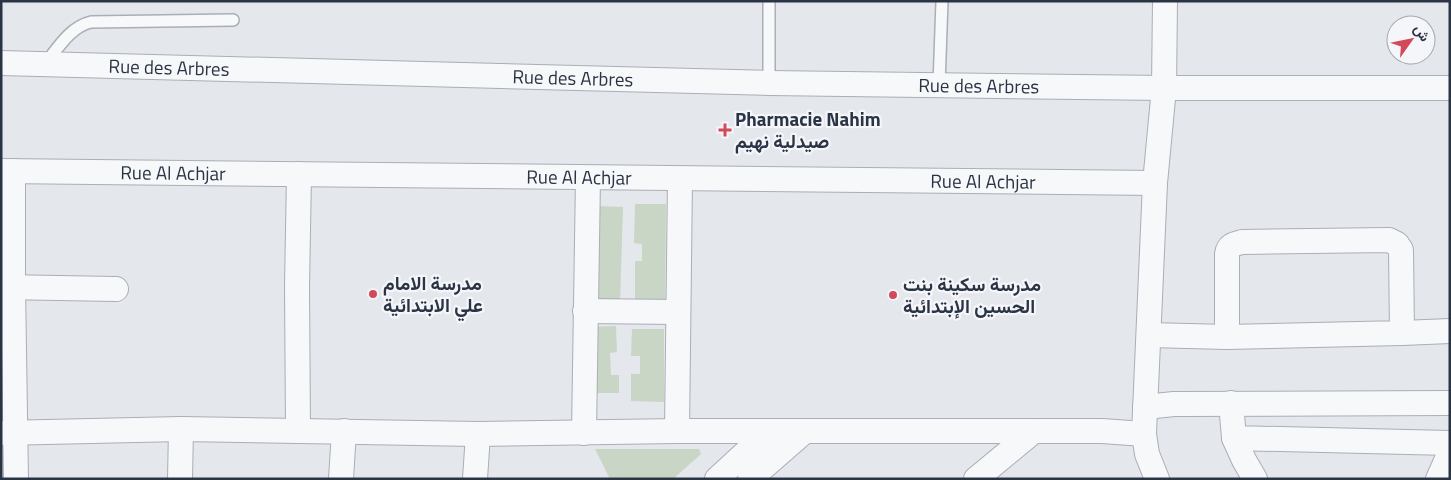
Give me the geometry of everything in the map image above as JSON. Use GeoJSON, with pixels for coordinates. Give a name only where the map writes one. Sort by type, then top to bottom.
{"type":"FeatureCollection","features":[{"type":"Feature","properties":{"kind":"street"},"geometry":{"type":"LineString","coordinates":[[1157,479],[1147,454],[1144,434],[1144,407],[1156,183],[1155,88],[1165,1]]}},
{"type":"Feature","properties":{"kind":"street","name":"Rue des Arbres"},"geometry":{"type":"LineString","coordinates":[[1,63],[44,66],[769,83],[1155,88],[1450,88]]}},
{"type":"Feature","properties":{"kind":"street"},"geometry":{"type":"LineString","coordinates":[[7,171],[8,433],[16,479]]}},
{"type":"Feature","properties":{"kind":"street","name":"Rue Al Achjar"},"geometry":{"type":"LineString","coordinates":[[7,171],[1156,183]]}},
{"type":"Feature","properties":{"kind":"street"},"geometry":{"type":"LineString","coordinates":[[298,430],[297,287],[299,174]]}},
{"type":"Feature","properties":{"kind":"street"},"geometry":{"type":"LineString","coordinates":[[584,433],[588,178]]}},
{"type":"Feature","properties":{"kind":"street"},"geometry":{"type":"LineString","coordinates":[[677,431],[680,179]]}},
{"type":"Feature","properties":{"kind":"street"},"geometry":{"type":"LineString","coordinates":[[1227,337],[1228,248],[1231,245],[1242,242],[1393,241],[1400,247],[1402,257],[1402,334]]}},
{"type":"Feature","properties":{"kind":"street"},"geometry":{"type":"LineString","coordinates":[[7,286],[116,289]]}},
{"type":"Feature","properties":{"kind":"street"},"geometry":{"type":"LineString","coordinates":[[585,311],[678,312]]}},
{"type":"Feature","properties":{"kind":"street"},"geometry":{"type":"LineString","coordinates":[[1149,335],[1227,337],[1402,334],[1450,331]]}},
{"type":"Feature","properties":{"kind":"street"},"geometry":{"type":"LineString","coordinates":[[1144,407],[1174,404],[1450,403]]}},
{"type":"Feature","properties":{"kind":"street"},"geometry":{"type":"LineString","coordinates":[[1231,404],[1234,438],[1255,479]]}},
{"type":"Feature","properties":{"kind":"street"},"geometry":{"type":"LineString","coordinates":[[8,433],[181,429],[478,434],[677,431],[1123,431],[1144,434]]}},
{"type":"Feature","properties":{"kind":"street"},"geometry":{"type":"LineString","coordinates":[[180,479],[181,429]]}},
{"type":"Feature","properties":{"kind":"street"},"geometry":{"type":"LineString","coordinates":[[341,479],[344,431]]}},
{"type":"Feature","properties":{"kind":"street"},"geometry":{"type":"LineString","coordinates":[[976,479],[1034,431]]}},
{"type":"Feature","properties":{"kind":"street"},"geometry":{"type":"LineString","coordinates":[[717,479],[768,432]]}},
{"type":"Feature","properties":{"kind":"street"},"geometry":{"type":"LineString","coordinates":[[750,479],[804,432]]}},
{"type":"Feature","properties":{"kind":"street"},"geometry":{"type":"LineString","coordinates":[[475,479],[478,434]]}},
{"type":"Feature","properties":{"kind":"street"},"geometry":{"type":"LineString","coordinates":[[1234,438],[1450,444]]}},
{"type":"Feature","properties":{"kind":"street"},"geometry":{"type":"LineString","coordinates":[[1438,479],[1450,452]]}},
{"type":"Feature","properties":{"kind":"lane"},"geometry":{"type":"LineString","coordinates":[[769,83],[770,1]]}},
{"type":"Feature","properties":{"kind":"lane"},"geometry":{"type":"LineString","coordinates":[[939,85],[942,1]]}},
{"type":"Feature","properties":{"kind":"lane"},"geometry":{"type":"LineString","coordinates":[[44,66],[70,33],[91,22],[233,20]]}},
{"type":"Feature","properties":{"kind":"green space"},"geometry":{"type":"Polygon","coordinates":[[[635,204],[666,204],[665,306],[635,305],[635,261],[642,261],[642,244],[634,243],[635,204]]]}},
{"type":"Feature","properties":{"kind":"green space"},"geometry":{"type":"Polygon","coordinates":[[[597,206],[623,207],[620,305],[595,305],[597,206]]]}},
{"type":"Feature","properties":{"kind":"green space"},"geometry":{"type":"Polygon","coordinates":[[[616,326],[617,352],[610,353],[611,375],[619,375],[619,393],[594,393],[591,327],[616,326]]]}},
{"type":"Feature","properties":{"kind":"green space"},"geometry":{"type":"Polygon","coordinates":[[[632,329],[664,329],[664,402],[631,401],[631,374],[640,374],[640,356],[631,356],[632,329]]]}},
{"type":"Feature","properties":{"kind":"green space"},"geometry":{"type":"Polygon","coordinates":[[[595,449],[699,449],[701,454],[673,479],[610,479],[595,449]]]}},
{"type":"Feature","properties":{"kind":"place","name":"Pharmacie Nahim صيدلية نهيم"},"geometry":{"type":"Point","coordinates":[725,130]}},
{"type":"Feature","properties":{"kind":"place","name":"مدرسة الامام علي الابتدائية"},"geometry":{"type":"Point","coordinates":[373,294]}},
{"type":"Feature","properties":{"kind":"place","name":"مدرسة سكينة بنت الحسين الإبتدائية"},"geometry":{"type":"Point","coordinates":[893,295]}}]}
